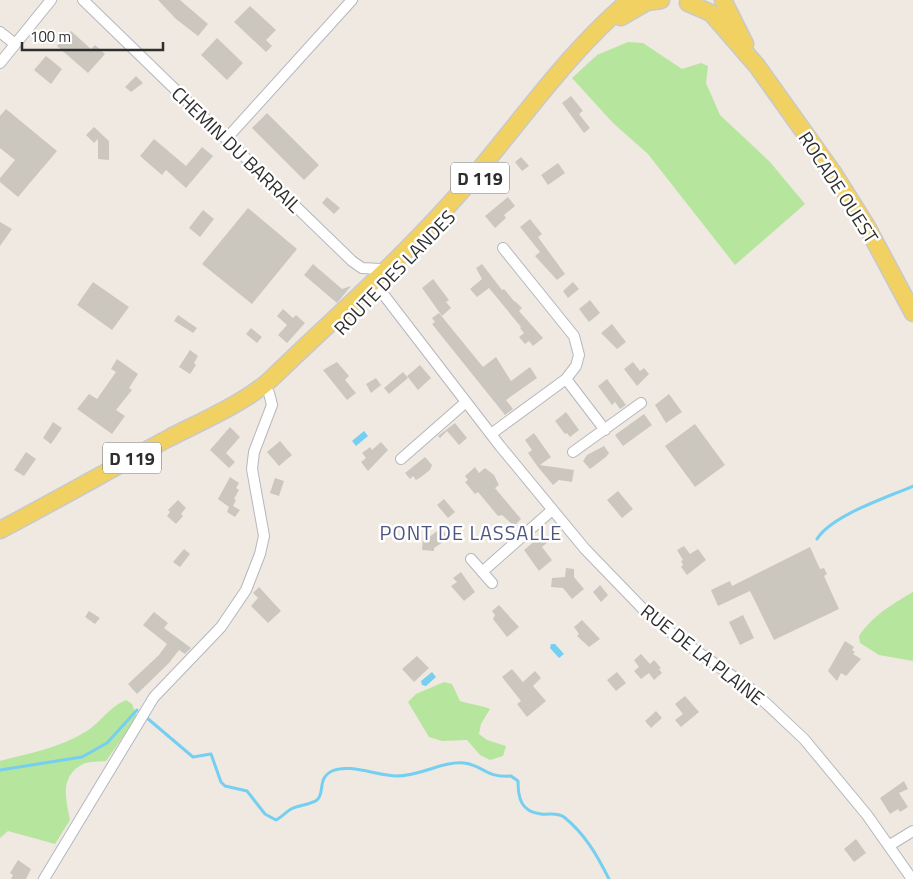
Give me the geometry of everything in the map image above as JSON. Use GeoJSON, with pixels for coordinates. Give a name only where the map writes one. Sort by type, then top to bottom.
{"type":"FeatureCollection","features":[{"type":"Feature","properties":{"kind":"main road","name":"ROUTE DES LANDES"},"geometry":{"type":"LineString","coordinates":[[267,383],[383,271],[469,182],[544,88],[612,15],[630,0]]}},
{"type":"Feature","properties":{"kind":"main road","name":"ROUTE DES LANDES"},"geometry":{"type":"LineString","coordinates":[[593,37],[647,2],[662,0]]}},
{"type":"Feature","properties":{"kind":"main road"},"geometry":{"type":"LineString","coordinates":[[668,0],[683,1]]}},
{"type":"Feature","properties":{"kind":"main road","name":"ROCADE OUEST"},"geometry":{"type":"LineString","coordinates":[[723,0],[757,66]]}},
{"type":"Feature","properties":{"kind":"main road","name":"ROCADE OUEST"},"geometry":{"type":"LineString","coordinates":[[683,1],[711,13],[757,66],[834,174],[913,312]]}},
{"type":"Feature","properties":{"kind":"main road","name":"ROUTE DES LANDES"},"geometry":{"type":"LineString","coordinates":[[267,383],[291,372],[380,290],[448,218],[557,75]]}},
{"type":"Feature","properties":{"kind":"main road","name":"D 119"},"geometry":{"type":"LineString","coordinates":[[0,530],[226,408],[267,383]]}},
{"type":"Feature","properties":{"kind":"street"},"geometry":{"type":"LineString","coordinates":[[0,63],[51,0]]}},
{"type":"Feature","properties":{"kind":"street"},"geometry":{"type":"LineString","coordinates":[[86,3],[98,0]]}},
{"type":"Feature","properties":{"kind":"street"},"geometry":{"type":"LineString","coordinates":[[226,138],[352,0]]}},
{"type":"Feature","properties":{"kind":"street","name":"CHEMIN DU BARRAIL"},"geometry":{"type":"LineString","coordinates":[[86,3],[352,261],[362,268],[380,269],[383,271]]}},
{"type":"Feature","properties":{"kind":"street"},"geometry":{"type":"LineString","coordinates":[[0,32],[15,44]]}},
{"type":"Feature","properties":{"kind":"street"},"geometry":{"type":"LineString","coordinates":[[491,434],[566,379],[576,366],[579,355],[574,336],[503,248]]}},
{"type":"Feature","properties":{"kind":"street"},"geometry":{"type":"LineString","coordinates":[[380,290],[383,271]]}},
{"type":"Feature","properties":{"kind":"street","name":"RUE DE LA PLAINE"},"geometry":{"type":"LineString","coordinates":[[380,290],[551,511],[584,549],[643,609],[675,636],[751,689],[804,739],[890,845],[912,879]]}},
{"type":"Feature","properties":{"kind":"street"},"geometry":{"type":"LineString","coordinates":[[566,379],[605,430]]}},
{"type":"Feature","properties":{"kind":"street"},"geometry":{"type":"LineString","coordinates":[[44,879],[154,697],[222,627],[246,590],[260,554],[264,536],[252,469],[254,452],[272,405],[267,383]]}},
{"type":"Feature","properties":{"kind":"street"},"geometry":{"type":"LineString","coordinates":[[401,459],[466,402]]}},
{"type":"Feature","properties":{"kind":"street"},"geometry":{"type":"LineString","coordinates":[[573,452],[641,404]]}},
{"type":"Feature","properties":{"kind":"street"},"geometry":{"type":"LineString","coordinates":[[482,572],[551,511]]}},
{"type":"Feature","properties":{"kind":"street"},"geometry":{"type":"LineString","coordinates":[[471,559],[492,583]]}},
{"type":"Feature","properties":{"kind":"street"},"geometry":{"type":"LineString","coordinates":[[890,845],[913,831]]}},
{"type":"Feature","properties":{"kind":"green space"},"geometry":{"type":"Polygon","coordinates":[[[628,42],[643,43],[682,69],[701,63],[708,66],[706,83],[720,115],[770,162],[805,204],[735,265],[648,154],[613,123],[572,78],[597,55],[628,42]]]}},
{"type":"Feature","properties":{"kind":"green space"},"geometry":{"type":"Polygon","coordinates":[[[913,592],[913,661],[879,655],[860,643],[859,636],[876,616],[913,592]]]}},
{"type":"Feature","properties":{"kind":"green space"},"geometry":{"type":"Polygon","coordinates":[[[444,682],[452,684],[460,701],[490,709],[481,724],[479,734],[487,740],[506,746],[503,756],[490,760],[480,755],[467,740],[442,741],[429,737],[408,702],[416,694],[444,682]]]}},
{"type":"Feature","properties":{"kind":"green space"},"geometry":{"type":"Polygon","coordinates":[[[126,700],[132,704],[137,717],[106,761],[83,764],[70,775],[67,782],[66,797],[70,820],[55,844],[8,831],[0,838],[0,761],[45,749],[77,737],[126,700]]]}},
{"type":"Feature","properties":{"kind":"water"},"geometry":{"type":"Polygon","coordinates":[[[364,431],[368,436],[356,446],[352,441],[364,431]]]}},
{"type":"Feature","properties":{"kind":"water"},"geometry":{"type":"Polygon","coordinates":[[[551,644],[555,644],[564,654],[559,658],[550,648],[551,644]]]}},
{"type":"Feature","properties":{"kind":"water"},"geometry":{"type":"Polygon","coordinates":[[[432,672],[436,677],[426,686],[422,685],[421,681],[432,672]]]}},
{"type":"Feature","properties":{"kind":"building"},"geometry":{"type":"Polygon","coordinates":[[[158,0],[180,0],[208,24],[198,36],[176,19],[158,0]]]}},
{"type":"Feature","properties":{"kind":"building"},"geometry":{"type":"Polygon","coordinates":[[[250,6],[276,30],[266,40],[272,46],[266,52],[234,22],[250,6]]]}},
{"type":"Feature","properties":{"kind":"building"},"geometry":{"type":"Polygon","coordinates":[[[71,31],[91,49],[95,45],[105,54],[88,73],[57,46],[71,31]]]}},
{"type":"Feature","properties":{"kind":"building"},"geometry":{"type":"Polygon","coordinates":[[[217,38],[243,63],[227,80],[201,55],[217,38]]]}},
{"type":"Feature","properties":{"kind":"building"},"geometry":{"type":"Polygon","coordinates":[[[46,56],[62,69],[51,84],[34,70],[46,56]]]}},
{"type":"Feature","properties":{"kind":"building"},"geometry":{"type":"Polygon","coordinates":[[[136,76],[143,83],[131,92],[125,87],[136,76]]]}},
{"type":"Feature","properties":{"kind":"building"},"geometry":{"type":"Polygon","coordinates":[[[571,96],[583,111],[579,114],[590,128],[584,133],[562,103],[571,96]]]}},
{"type":"Feature","properties":{"kind":"building"},"geometry":{"type":"Polygon","coordinates":[[[6,109],[57,151],[18,197],[0,182],[0,178],[15,160],[0,148],[0,116],[6,109]]]}},
{"type":"Feature","properties":{"kind":"building"},"geometry":{"type":"Polygon","coordinates":[[[267,113],[319,165],[304,180],[252,128],[267,113]]]}},
{"type":"Feature","properties":{"kind":"building"},"geometry":{"type":"Polygon","coordinates":[[[94,127],[109,141],[109,160],[98,159],[98,139],[94,143],[86,135],[94,127]]]}},
{"type":"Feature","properties":{"kind":"building"},"geometry":{"type":"Polygon","coordinates":[[[154,139],[186,166],[202,147],[213,156],[186,188],[166,170],[162,175],[140,156],[154,139]]]}},
{"type":"Feature","properties":{"kind":"building"},"geometry":{"type":"Polygon","coordinates":[[[521,157],[529,166],[522,171],[515,162],[521,157]]]}},
{"type":"Feature","properties":{"kind":"building"},"geometry":{"type":"Polygon","coordinates":[[[558,163],[565,173],[548,185],[541,175],[558,163]]]}},
{"type":"Feature","properties":{"kind":"building"},"geometry":{"type":"Polygon","coordinates":[[[327,197],[340,208],[334,214],[322,203],[327,197]]]}},
{"type":"Feature","properties":{"kind":"building"},"geometry":{"type":"Polygon","coordinates":[[[508,197],[515,206],[504,215],[506,218],[495,228],[485,216],[508,197]]]}},
{"type":"Feature","properties":{"kind":"building"},"geometry":{"type":"Polygon","coordinates":[[[248,208],[297,249],[252,304],[202,264],[248,208]]]}},
{"type":"Feature","properties":{"kind":"building"},"geometry":{"type":"Polygon","coordinates":[[[203,210],[214,219],[200,237],[189,228],[203,210]]]}},
{"type":"Feature","properties":{"kind":"building"},"geometry":{"type":"Polygon","coordinates":[[[530,219],[542,234],[538,237],[565,274],[557,280],[535,256],[540,252],[520,227],[530,219]]]}},
{"type":"Feature","properties":{"kind":"building"},"geometry":{"type":"Polygon","coordinates":[[[0,222],[12,229],[0,246],[0,222]]]}},
{"type":"Feature","properties":{"kind":"building"},"geometry":{"type":"Polygon","coordinates":[[[313,264],[342,289],[351,286],[337,303],[304,275],[313,264]]]}},
{"type":"Feature","properties":{"kind":"building"},"geometry":{"type":"Polygon","coordinates":[[[482,264],[502,290],[504,289],[522,308],[519,311],[543,338],[533,346],[529,341],[525,344],[519,337],[524,333],[521,327],[489,288],[477,297],[470,289],[482,279],[476,268],[482,264]]]}},
{"type":"Feature","properties":{"kind":"building"},"geometry":{"type":"Polygon","coordinates":[[[433,279],[449,300],[446,302],[451,308],[442,316],[422,288],[433,279]]]}},
{"type":"Feature","properties":{"kind":"building"},"geometry":{"type":"Polygon","coordinates":[[[93,282],[129,307],[112,330],[77,305],[93,282]]]}},
{"type":"Feature","properties":{"kind":"building"},"geometry":{"type":"Polygon","coordinates":[[[573,282],[579,289],[568,298],[563,291],[573,282]]]}},
{"type":"Feature","properties":{"kind":"building"},"geometry":{"type":"Polygon","coordinates":[[[590,300],[600,313],[589,322],[579,309],[590,300]]]}},
{"type":"Feature","properties":{"kind":"building"},"geometry":{"type":"Polygon","coordinates":[[[283,309],[293,318],[296,315],[305,323],[287,343],[278,335],[287,325],[277,316],[283,309]]]}},
{"type":"Feature","properties":{"kind":"building"},"geometry":{"type":"Polygon","coordinates":[[[439,313],[483,367],[496,357],[511,381],[530,367],[537,378],[506,400],[513,409],[505,415],[432,324],[435,322],[432,318],[439,313]]]}},
{"type":"Feature","properties":{"kind":"building"},"geometry":{"type":"Polygon","coordinates":[[[178,315],[197,328],[193,333],[174,321],[178,315]]]}},
{"type":"Feature","properties":{"kind":"building"},"geometry":{"type":"Polygon","coordinates":[[[612,324],[626,342],[617,349],[601,333],[612,324]]]}},
{"type":"Feature","properties":{"kind":"building"},"geometry":{"type":"Polygon","coordinates":[[[251,328],[262,337],[257,343],[246,334],[251,328]]]}},
{"type":"Feature","properties":{"kind":"building"},"geometry":{"type":"Polygon","coordinates":[[[190,350],[198,356],[194,363],[196,365],[190,374],[179,367],[190,350]]]}},
{"type":"Feature","properties":{"kind":"building"},"geometry":{"type":"Polygon","coordinates":[[[117,359],[138,374],[129,388],[132,390],[116,410],[125,416],[112,434],[77,409],[89,394],[97,399],[116,372],[111,369],[117,359]]]}},
{"type":"Feature","properties":{"kind":"building"},"geometry":{"type":"Polygon","coordinates":[[[337,362],[349,376],[345,380],[356,393],[347,400],[323,370],[337,362]]]}},
{"type":"Feature","properties":{"kind":"building"},"geometry":{"type":"Polygon","coordinates":[[[633,362],[640,371],[644,368],[649,374],[637,386],[624,369],[633,362]]]}},
{"type":"Feature","properties":{"kind":"building"},"geometry":{"type":"Polygon","coordinates":[[[420,365],[431,378],[418,390],[407,376],[420,365]]]}},
{"type":"Feature","properties":{"kind":"building"},"geometry":{"type":"Polygon","coordinates":[[[403,372],[408,378],[389,394],[384,388],[403,372]]]}},
{"type":"Feature","properties":{"kind":"building"},"geometry":{"type":"Polygon","coordinates":[[[376,378],[381,385],[371,393],[366,384],[376,378]]]}},
{"type":"Feature","properties":{"kind":"building"},"geometry":{"type":"Polygon","coordinates":[[[607,379],[626,405],[620,409],[615,402],[612,405],[598,386],[607,379]]]}},
{"type":"Feature","properties":{"kind":"building"},"geometry":{"type":"Polygon","coordinates":[[[669,394],[682,412],[666,423],[655,405],[669,394]]]}},
{"type":"Feature","properties":{"kind":"building"},"geometry":{"type":"Polygon","coordinates":[[[566,412],[579,430],[570,437],[567,433],[565,434],[555,421],[566,412]]]}},
{"type":"Feature","properties":{"kind":"building"},"geometry":{"type":"Polygon","coordinates":[[[644,414],[652,425],[623,446],[615,435],[644,414]]]}},
{"type":"Feature","properties":{"kind":"building"},"geometry":{"type":"Polygon","coordinates":[[[53,422],[62,428],[51,444],[43,438],[53,422]]]}},
{"type":"Feature","properties":{"kind":"building"},"geometry":{"type":"Polygon","coordinates":[[[455,423],[467,438],[459,445],[447,431],[440,438],[438,436],[455,423]]]}},
{"type":"Feature","properties":{"kind":"building"},"geometry":{"type":"Polygon","coordinates":[[[695,424],[725,465],[695,487],[665,446],[695,424]]]}},
{"type":"Feature","properties":{"kind":"building"},"geometry":{"type":"Polygon","coordinates":[[[230,427],[240,437],[226,453],[235,462],[229,468],[210,450],[230,427]]]}},
{"type":"Feature","properties":{"kind":"building"},"geometry":{"type":"Polygon","coordinates":[[[534,433],[551,457],[540,465],[574,470],[572,482],[559,480],[553,485],[538,467],[528,453],[532,450],[525,440],[534,433]]]}},
{"type":"Feature","properties":{"kind":"building"},"geometry":{"type":"Polygon","coordinates":[[[280,441],[292,455],[279,466],[267,452],[280,441]]]}},
{"type":"Feature","properties":{"kind":"building"},"geometry":{"type":"Polygon","coordinates":[[[381,442],[388,450],[368,471],[361,462],[366,458],[362,453],[370,447],[372,450],[381,442]]]}},
{"type":"Feature","properties":{"kind":"building"},"geometry":{"type":"Polygon","coordinates":[[[604,446],[609,453],[590,469],[583,461],[587,455],[604,446]]]}},
{"type":"Feature","properties":{"kind":"building"},"geometry":{"type":"Polygon","coordinates":[[[26,452],[36,459],[24,476],[14,470],[26,452]]]}},
{"type":"Feature","properties":{"kind":"building"},"geometry":{"type":"Polygon","coordinates":[[[425,457],[432,465],[430,470],[416,480],[413,476],[410,479],[405,473],[425,457]]]}},
{"type":"Feature","properties":{"kind":"building"},"geometry":{"type":"Polygon","coordinates":[[[475,467],[479,473],[485,468],[494,475],[499,485],[495,488],[521,519],[514,526],[502,515],[498,516],[478,492],[475,494],[465,482],[468,480],[465,476],[475,467]]]}},
{"type":"Feature","properties":{"kind":"building"},"geometry":{"type":"Polygon","coordinates":[[[230,477],[239,483],[236,488],[239,490],[234,499],[236,500],[233,506],[240,510],[235,517],[227,512],[229,507],[218,499],[230,477]]]}},
{"type":"Feature","properties":{"kind":"building"},"geometry":{"type":"Polygon","coordinates":[[[275,478],[284,481],[279,496],[270,493],[275,478]]]}},
{"type":"Feature","properties":{"kind":"building"},"geometry":{"type":"Polygon","coordinates":[[[618,491],[633,509],[622,518],[607,500],[618,491]]]}},
{"type":"Feature","properties":{"kind":"building"},"geometry":{"type":"Polygon","coordinates":[[[444,499],[455,512],[448,518],[437,505],[444,499]]]}},
{"type":"Feature","properties":{"kind":"building"},"geometry":{"type":"Polygon","coordinates":[[[178,500],[186,508],[181,514],[183,516],[176,524],[167,516],[170,512],[168,510],[178,500]]]}},
{"type":"Feature","properties":{"kind":"building"},"geometry":{"type":"Polygon","coordinates":[[[441,528],[449,538],[434,548],[434,551],[422,550],[423,537],[428,538],[441,528]]]}},
{"type":"Feature","properties":{"kind":"building"},"geometry":{"type":"Polygon","coordinates":[[[543,534],[549,541],[542,547],[552,560],[539,571],[524,550],[543,534]]]}},
{"type":"Feature","properties":{"kind":"building"},"geometry":{"type":"Polygon","coordinates":[[[684,546],[690,554],[698,549],[706,560],[687,575],[681,567],[683,565],[681,561],[683,560],[677,550],[684,546]]]}},
{"type":"Feature","properties":{"kind":"building"},"geometry":{"type":"Polygon","coordinates":[[[810,547],[820,569],[824,568],[827,574],[824,576],[839,609],[774,640],[750,591],[718,606],[711,590],[730,581],[732,586],[810,547]]]}},
{"type":"Feature","properties":{"kind":"building"},"geometry":{"type":"Polygon","coordinates":[[[184,549],[190,554],[180,567],[173,562],[184,549]]]}},
{"type":"Feature","properties":{"kind":"building"},"geometry":{"type":"Polygon","coordinates":[[[566,568],[574,569],[574,577],[584,589],[572,599],[563,588],[551,587],[552,578],[565,577],[566,568]]]}},
{"type":"Feature","properties":{"kind":"building"},"geometry":{"type":"Polygon","coordinates":[[[461,572],[475,592],[464,601],[451,586],[457,582],[453,578],[461,572]]]}},
{"type":"Feature","properties":{"kind":"building"},"geometry":{"type":"Polygon","coordinates":[[[600,585],[608,595],[601,602],[593,592],[600,585]]]}},
{"type":"Feature","properties":{"kind":"building"},"geometry":{"type":"Polygon","coordinates":[[[259,587],[281,611],[268,623],[251,606],[258,598],[253,593],[259,587]]]}},
{"type":"Feature","properties":{"kind":"building"},"geometry":{"type":"Polygon","coordinates":[[[499,605],[519,627],[507,637],[493,619],[495,615],[492,611],[499,605]]]}},
{"type":"Feature","properties":{"kind":"building"},"geometry":{"type":"Polygon","coordinates":[[[89,611],[100,618],[95,624],[85,617],[89,611]]]}},
{"type":"Feature","properties":{"kind":"building"},"geometry":{"type":"Polygon","coordinates":[[[154,612],[168,623],[164,628],[191,648],[185,654],[179,650],[169,663],[137,694],[128,684],[159,655],[167,644],[143,625],[154,612]]]}},
{"type":"Feature","properties":{"kind":"building"},"geometry":{"type":"Polygon","coordinates":[[[743,615],[754,638],[740,645],[729,622],[743,615]]]}},
{"type":"Feature","properties":{"kind":"building"},"geometry":{"type":"Polygon","coordinates":[[[582,620],[600,639],[589,647],[577,636],[579,634],[574,627],[582,620]]]}},
{"type":"Feature","properties":{"kind":"building"},"geometry":{"type":"Polygon","coordinates":[[[845,641],[854,647],[852,650],[855,652],[853,654],[861,659],[846,676],[841,673],[837,681],[828,671],[845,641]]]}},
{"type":"Feature","properties":{"kind":"building"},"geometry":{"type":"Polygon","coordinates":[[[641,654],[650,664],[654,660],[661,668],[659,669],[662,673],[654,680],[649,673],[641,679],[634,671],[639,667],[634,660],[641,654]]]}},
{"type":"Feature","properties":{"kind":"building"},"geometry":{"type":"Polygon","coordinates":[[[417,656],[429,668],[414,682],[402,669],[417,656]]]}},
{"type":"Feature","properties":{"kind":"building"},"geometry":{"type":"Polygon","coordinates":[[[512,669],[523,682],[535,671],[541,678],[533,686],[546,701],[527,717],[517,704],[521,701],[502,677],[512,669]]]}},
{"type":"Feature","properties":{"kind":"building"},"geometry":{"type":"Polygon","coordinates":[[[617,672],[626,683],[616,691],[607,680],[617,672]]]}},
{"type":"Feature","properties":{"kind":"building"},"geometry":{"type":"Polygon","coordinates":[[[685,696],[699,712],[681,727],[675,720],[683,714],[675,704],[685,696]]]}},
{"type":"Feature","properties":{"kind":"building"},"geometry":{"type":"Polygon","coordinates":[[[656,711],[662,718],[651,728],[645,721],[656,711]]]}},
{"type":"Feature","properties":{"kind":"building"},"geometry":{"type":"Polygon","coordinates":[[[904,781],[908,789],[899,793],[908,807],[900,812],[898,809],[890,814],[880,798],[904,781]]]}},
{"type":"Feature","properties":{"kind":"building"},"geometry":{"type":"Polygon","coordinates":[[[856,839],[866,853],[854,862],[844,849],[856,839]]]}},
{"type":"Feature","properties":{"kind":"building"},"geometry":{"type":"Polygon","coordinates":[[[18,860],[31,869],[26,879],[11,879],[13,875],[10,873],[18,860]]]}},
{"type":"Feature","properties":{"kind":"waterway"},"geometry":{"type":"LineString","coordinates":[[817,539],[824,530],[847,515],[913,486]]}},
{"type":"Feature","properties":{"kind":"waterway"},"geometry":{"type":"LineString","coordinates":[[0,770],[82,757],[107,743],[137,710]]}},
{"type":"Feature","properties":{"kind":"waterway"},"geometry":{"type":"LineString","coordinates":[[147,718],[193,757],[211,754],[221,782],[225,786],[247,791],[265,814],[276,820],[291,809],[317,800],[321,794],[324,778],[327,774],[339,769],[347,768],[397,776],[414,774],[448,764],[464,763],[476,766],[495,775],[511,776],[518,781],[520,798],[525,807],[534,813],[561,815],[578,830],[590,845],[609,879]]}},
{"type":"Feature","properties":{"kind":"district","name":"PONT DE LASSALLE"},"geometry":{"type":"Point","coordinates":[471,532]}}]}
